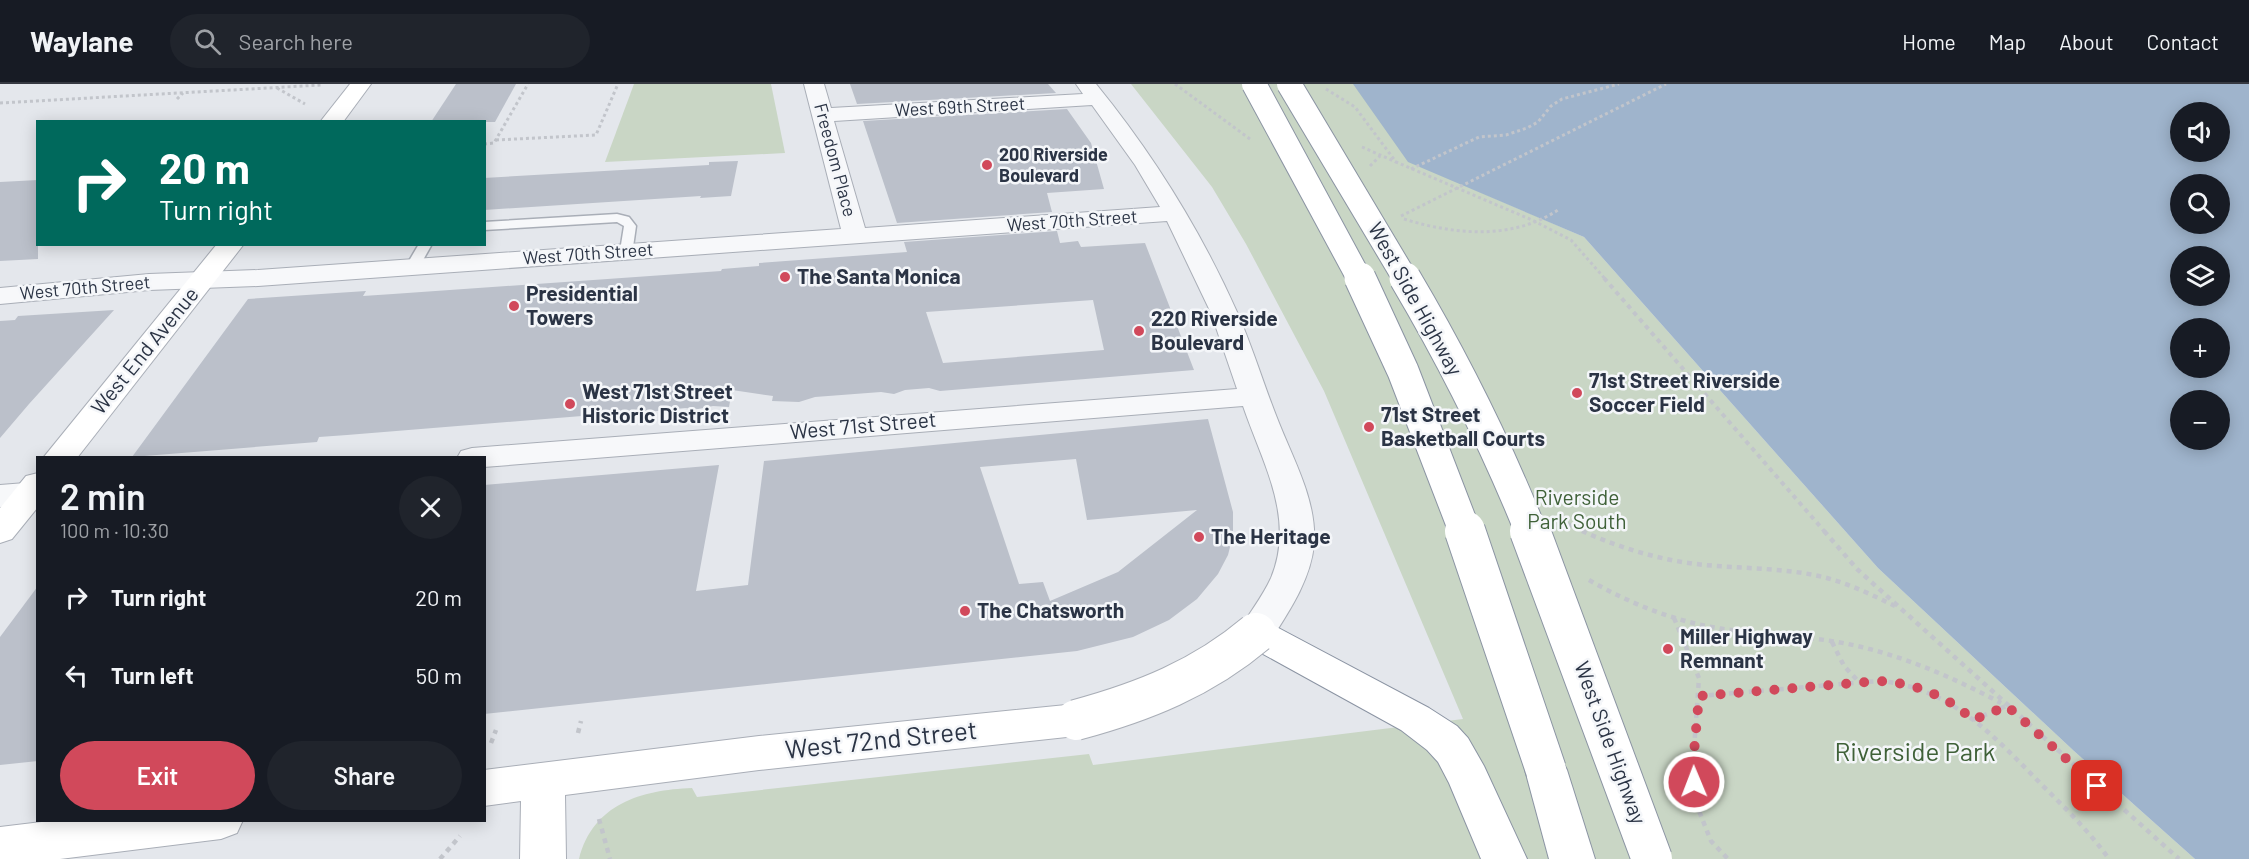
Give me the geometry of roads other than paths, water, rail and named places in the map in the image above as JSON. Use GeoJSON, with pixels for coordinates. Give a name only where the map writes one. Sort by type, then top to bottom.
{"type":"FeatureCollection","features":[{"type":"Feature","properties":{"kind":"main road"},"geometry":{"type":"LineString","coordinates":[[333,120],[361,84]]}},
{"type":"Feature","properties":{"kind":"main road","name":"West Side Highway"},"geometry":{"type":"LineString","coordinates":[[1254,84],[1378,315],[1429,434],[1546,770],[1572,859]]}},
{"type":"Feature","properties":{"kind":"main road","name":"West Side Highway"},"geometry":{"type":"LineString","coordinates":[[1289,84],[1409,285],[1474,406],[1509,478],[1548,574],[1652,859]]}},
{"type":"Feature","properties":{"kind":"main road","name":"West End Avenue"},"geometry":{"type":"LineString","coordinates":[[61,456],[229,246]]}},
{"type":"Feature","properties":{"kind":"main road"},"geometry":{"type":"LineString","coordinates":[[0,531],[26,491]]}},
{"type":"Feature","properties":{"kind":"main road"},"geometry":{"type":"LineString","coordinates":[[1256,633],[1415,719],[1442,738],[1453,750],[1469,778],[1504,859]]}},
{"type":"Feature","properties":{"kind":"main road","name":"West 72nd Street"},"geometry":{"type":"LineString","coordinates":[[486,788],[759,753],[1076,720],[1124,707],[1163,693],[1212,667],[1237,650],[1256,633]]}},
{"type":"Feature","properties":{"kind":"main road"},"geometry":{"type":"LineString","coordinates":[[543,780],[543,859]]}},
{"type":"Feature","properties":{"kind":"main road"},"geometry":{"type":"LineString","coordinates":[[0,847],[205,822]]}},
{"type":"Feature","properties":{"kind":"street","name":"Freedom Place"},"geometry":{"type":"LineString","coordinates":[[814,84],[855,237]]}},
{"type":"Feature","properties":{"kind":"street","name":"West 69th Street"},"geometry":{"type":"LineString","coordinates":[[823,115],[1092,91]]}},
{"type":"Feature","properties":{"kind":"street"},"geometry":{"type":"LineString","coordinates":[[1092,91],[1154,178],[1185,229],[1225,316],[1292,498],[1298,541],[1287,579],[1256,633]]}},
{"type":"Feature","properties":{"kind":"street","name":"West 70th Street"},"geometry":{"type":"LineString","coordinates":[[0,296],[202,279],[258,278],[1175,213]]}},
{"type":"Feature","properties":{"kind":"street","name":"West 71st Street"},"geometry":{"type":"LineString","coordinates":[[486,457],[1254,396]]}},
{"type":"Feature","properties":{"kind":"lane"},"geometry":{"type":"LineString","coordinates":[[486,226],[617,218],[625,220],[630,226],[627,251]]}},
{"type":"Feature","properties":{"kind":"lane"},"geometry":{"type":"LineString","coordinates":[[413,266],[425,246]]}},
{"type":"Feature","properties":{"kind":"water"},"geometry":{"type":"Polygon","coordinates":[[[1353,84],[2249,84],[2249,859],[2195,859],[2074,751],[1878,568],[1584,237],[1408,162],[1353,84]]]}},
{"type":"Feature","properties":{"kind":"place","name":"200 Riverside Boulevard"},"geometry":{"type":"Point","coordinates":[987,165]}},
{"type":"Feature","properties":{"kind":"place","name":"The Santa Monica"},"geometry":{"type":"Point","coordinates":[785,277]}},
{"type":"Feature","properties":{"kind":"place","name":"Presidential Towers"},"geometry":{"type":"Point","coordinates":[514,306]}},
{"type":"Feature","properties":{"kind":"place","name":"220 Riverside Boulevard"},"geometry":{"type":"Point","coordinates":[1139,331]}},
{"type":"Feature","properties":{"kind":"place","name":"71st Street Riverside Soccer Field"},"geometry":{"type":"Point","coordinates":[1577,393]}},
{"type":"Feature","properties":{"kind":"place","name":"West 71st Street Historic District"},"geometry":{"type":"Point","coordinates":[570,404]}},
{"type":"Feature","properties":{"kind":"place","name":"71st Street Basketball Courts"},"geometry":{"type":"Point","coordinates":[1369,427]}},
{"type":"Feature","properties":{"kind":"place","name":"The Heritage"},"geometry":{"type":"Point","coordinates":[1199,537]}},
{"type":"Feature","properties":{"kind":"place","name":"The Chatsworth"},"geometry":{"type":"Point","coordinates":[965,611]}},
{"type":"Feature","properties":{"kind":"place","name":"Miller Highway Remnant"},"geometry":{"type":"Point","coordinates":[1668,649]}},
{"type":"Feature","properties":{"kind":"park label","name":"Riverside Park South"},"geometry":{"type":"Point","coordinates":[1577,510]}},
{"type":"Feature","properties":{"kind":"park label","name":"Riverside Park"},"geometry":{"type":"Point","coordinates":[1915,752]}}]}
